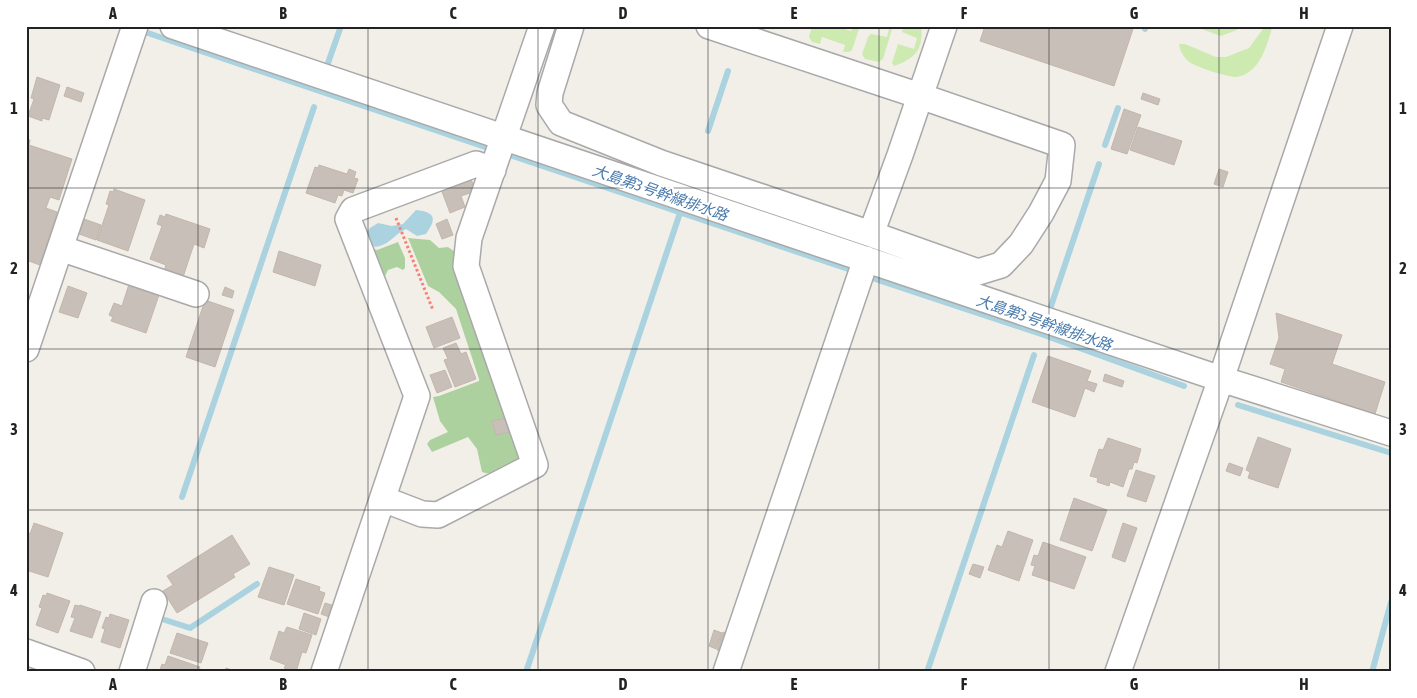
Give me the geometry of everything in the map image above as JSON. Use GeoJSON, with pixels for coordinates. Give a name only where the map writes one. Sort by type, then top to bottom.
{"type":"FeatureCollection","features":[{"type":"Feature","properties":{"kind":"street"},"geometry":{"type":"LineString","coordinates":[[173,26],[499,153],[862,270],[1221,379],[1391,433]]}},
{"type":"Feature","properties":{"kind":"street"},"geometry":{"type":"LineString","coordinates":[[383,499],[422,514],[438,515],[535,465],[466,266],[469,238],[542,26]]}},
{"type":"Feature","properties":{"kind":"street"},"geometry":{"type":"LineString","coordinates":[[571,26],[550,93],[549,105],[561,123],[661,163],[978,272],[1001,265],[1021,244],[1041,214],[1058,181],[1062,145],[709,26]]}},
{"type":"Feature","properties":{"kind":"street"},"geometry":{"type":"LineString","coordinates":[[871,234],[944,26]]}},
{"type":"Feature","properties":{"kind":"street"},"geometry":{"type":"LineString","coordinates":[[1118,672],[1221,379],[1340,26]]}},
{"type":"Feature","properties":{"kind":"street"},"geometry":{"type":"LineString","coordinates":[[26,349],[133,32]]}},
{"type":"Feature","properties":{"kind":"street"},"geometry":{"type":"LineString","coordinates":[[324,672],[418,396],[348,219],[353,210],[476,164],[499,153]]}},
{"type":"Feature","properties":{"kind":"street"},"geometry":{"type":"LineString","coordinates":[[60,248],[196,294]]}},
{"type":"Feature","properties":{"kind":"street"},"geometry":{"type":"LineString","coordinates":[[726,672],[862,270]]}},
{"type":"Feature","properties":{"kind":"street"},"geometry":{"type":"LineString","coordinates":[[132,672],[154,602]]}},
{"type":"Feature","properties":{"kind":"street"},"geometry":{"type":"LineString","coordinates":[[26,652],[82,672]]}},
{"type":"Feature","properties":{"kind":"path"},"geometry":{"type":"LineString","coordinates":[[397,221],[433,310]]}},
{"type":"Feature","properties":{"kind":"green space"},"geometry":{"type":"Polygon","coordinates":[[[812,26],[835,26],[851,31],[853,26],[860,26],[852,50],[843,52],[845,45],[822,37],[820,44],[812,42],[809,37],[812,26]]]}},
{"type":"Feature","properties":{"kind":"green space"},"geometry":{"type":"Polygon","coordinates":[[[883,26],[893,26],[883,59],[879,62],[865,59],[862,54],[868,37],[871,34],[887,37],[889,28],[883,26]]]}},
{"type":"Feature","properties":{"kind":"green space"},"geometry":{"type":"Polygon","coordinates":[[[904,26],[921,26],[921,41],[913,56],[894,66],[892,63],[898,44],[914,49],[917,38],[902,32],[904,26]]]}},
{"type":"Feature","properties":{"kind":"green space"},"geometry":{"type":"Polygon","coordinates":[[[1193,26],[1239,26],[1237,30],[1221,36],[1193,26]]]}},
{"type":"Feature","properties":{"kind":"green space"},"geometry":{"type":"Polygon","coordinates":[[[1265,26],[1273,26],[1262,57],[1255,67],[1247,73],[1236,77],[1204,69],[1188,61],[1179,47],[1179,44],[1185,44],[1216,57],[1226,57],[1249,48],[1265,26]]]}},
{"type":"Feature","properties":{"kind":"green space"},"geometry":{"type":"Polygon","coordinates":[[[408,238],[430,240],[439,248],[448,247],[455,252],[522,455],[515,463],[504,470],[493,473],[482,472],[477,449],[468,437],[432,452],[427,444],[430,440],[448,432],[440,421],[433,397],[479,381],[479,379],[456,309],[439,292],[428,286],[408,238]]]}},
{"type":"Feature","properties":{"kind":"green space"},"geometry":{"type":"Polygon","coordinates":[[[398,242],[405,258],[405,268],[403,270],[397,267],[388,270],[382,282],[372,249],[377,250],[398,242]]]}},
{"type":"Feature","properties":{"kind":"water"},"geometry":{"type":"Polygon","coordinates":[[[416,210],[428,213],[433,218],[432,225],[426,234],[417,236],[406,229],[380,246],[375,247],[369,242],[366,234],[370,228],[378,223],[392,226],[403,224],[416,210]]]}},
{"type":"Feature","properties":{"kind":"building"},"geometry":{"type":"Polygon","coordinates":[[[985,26],[1134,26],[1114,86],[980,41],[985,26]]]}},
{"type":"Feature","properties":{"kind":"building"},"geometry":{"type":"Polygon","coordinates":[[[37,77],[60,85],[49,120],[42,118],[42,121],[28,116],[34,99],[31,98],[37,77]]]}},
{"type":"Feature","properties":{"kind":"building"},"geometry":{"type":"Polygon","coordinates":[[[67,87],[84,93],[81,102],[64,96],[67,87]]]}},
{"type":"Feature","properties":{"kind":"building"},"geometry":{"type":"Polygon","coordinates":[[[1143,93],[1160,99],[1158,105],[1141,99],[1143,93]]]}},
{"type":"Feature","properties":{"kind":"building"},"geometry":{"type":"Polygon","coordinates":[[[1124,109],[1141,115],[1127,154],[1111,149],[1124,109]]]}},
{"type":"Feature","properties":{"kind":"building"},"geometry":{"type":"Polygon","coordinates":[[[1138,127],[1182,141],[1174,165],[1130,150],[1138,127]]]}},
{"type":"Feature","properties":{"kind":"building"},"geometry":{"type":"Polygon","coordinates":[[[26,139],[30,140],[29,145],[72,159],[59,200],[50,197],[46,208],[57,212],[40,265],[26,260],[26,199],[29,190],[26,189],[26,139]]]}},
{"type":"Feature","properties":{"kind":"building"},"geometry":{"type":"Polygon","coordinates":[[[319,165],[347,174],[349,169],[356,172],[354,178],[358,179],[353,193],[344,190],[342,196],[338,195],[335,203],[306,193],[315,167],[318,168],[319,165]]]}},
{"type":"Feature","properties":{"kind":"building"},"geometry":{"type":"Polygon","coordinates":[[[1219,169],[1228,172],[1223,187],[1214,184],[1219,169]]]}},
{"type":"Feature","properties":{"kind":"building"},"geometry":{"type":"Polygon","coordinates":[[[470,177],[476,191],[461,196],[465,207],[450,213],[441,189],[470,177]]]}},
{"type":"Feature","properties":{"kind":"building"},"geometry":{"type":"Polygon","coordinates":[[[114,189],[145,200],[128,251],[97,240],[109,205],[106,204],[110,191],[113,192],[114,189]]]}},
{"type":"Feature","properties":{"kind":"building"},"geometry":{"type":"Polygon","coordinates":[[[166,214],[210,229],[204,248],[194,244],[182,280],[163,274],[166,265],[150,259],[162,226],[157,224],[160,215],[165,217],[166,214]]]}},
{"type":"Feature","properties":{"kind":"building"},"geometry":{"type":"Polygon","coordinates":[[[84,219],[101,225],[96,240],[79,234],[84,219]]]}},
{"type":"Feature","properties":{"kind":"building"},"geometry":{"type":"Polygon","coordinates":[[[447,219],[453,235],[442,239],[436,224],[447,219]]]}},
{"type":"Feature","properties":{"kind":"building"},"geometry":{"type":"Polygon","coordinates":[[[279,251],[321,265],[315,286],[273,272],[279,251]]]}},
{"type":"Feature","properties":{"kind":"building"},"geometry":{"type":"Polygon","coordinates":[[[130,281],[160,292],[146,333],[111,321],[113,317],[109,315],[114,303],[122,306],[130,281]]]}},
{"type":"Feature","properties":{"kind":"building"},"geometry":{"type":"Polygon","coordinates":[[[68,286],[87,293],[78,318],[59,312],[68,286]]]}},
{"type":"Feature","properties":{"kind":"building"},"geometry":{"type":"Polygon","coordinates":[[[225,287],[234,291],[232,298],[222,295],[225,287]]]}},
{"type":"Feature","properties":{"kind":"building"},"geometry":{"type":"Polygon","coordinates":[[[205,300],[234,310],[215,367],[186,357],[205,300]]]}},
{"type":"Feature","properties":{"kind":"building"},"geometry":{"type":"Polygon","coordinates":[[[1276,313],[1342,335],[1332,364],[1385,382],[1375,414],[1281,382],[1285,369],[1270,364],[1279,338],[1276,313]]]}},
{"type":"Feature","properties":{"kind":"building"},"geometry":{"type":"Polygon","coordinates":[[[452,317],[460,338],[434,348],[426,327],[452,317]]]}},
{"type":"Feature","properties":{"kind":"building"},"geometry":{"type":"Polygon","coordinates":[[[456,343],[461,354],[466,352],[476,379],[455,387],[444,360],[448,359],[443,348],[456,343]]]}},
{"type":"Feature","properties":{"kind":"building"},"geometry":{"type":"Polygon","coordinates":[[[1048,356],[1091,371],[1087,381],[1097,384],[1094,392],[1085,388],[1075,417],[1032,402],[1048,356]]]}},
{"type":"Feature","properties":{"kind":"building"},"geometry":{"type":"Polygon","coordinates":[[[445,370],[452,387],[437,393],[430,375],[445,370]]]}},
{"type":"Feature","properties":{"kind":"building"},"geometry":{"type":"Polygon","coordinates":[[[1105,374],[1124,381],[1122,387],[1103,381],[1105,374]]]}},
{"type":"Feature","properties":{"kind":"building"},"geometry":{"type":"Polygon","coordinates":[[[506,418],[510,432],[496,435],[492,421],[506,418]]]}},
{"type":"Feature","properties":{"kind":"building"},"geometry":{"type":"Polygon","coordinates":[[[1258,437],[1291,449],[1278,488],[1248,478],[1250,472],[1246,470],[1258,437]]]}},
{"type":"Feature","properties":{"kind":"building"},"geometry":{"type":"Polygon","coordinates":[[[1108,438],[1141,449],[1137,463],[1134,462],[1132,469],[1129,469],[1123,487],[1110,482],[1109,486],[1097,482],[1098,478],[1090,476],[1099,449],[1103,450],[1108,438]]]}},
{"type":"Feature","properties":{"kind":"building"},"geometry":{"type":"Polygon","coordinates":[[[1229,463],[1243,468],[1240,476],[1226,471],[1229,463]]]}},
{"type":"Feature","properties":{"kind":"building"},"geometry":{"type":"Polygon","coordinates":[[[1136,470],[1155,476],[1146,502],[1127,496],[1136,470]]]}},
{"type":"Feature","properties":{"kind":"building"},"geometry":{"type":"Polygon","coordinates":[[[1074,498],[1107,510],[1092,551],[1060,540],[1074,498]]]}},
{"type":"Feature","properties":{"kind":"building"},"geometry":{"type":"Polygon","coordinates":[[[34,523],[63,533],[48,577],[26,570],[26,532],[30,534],[34,523]]]}},
{"type":"Feature","properties":{"kind":"building"},"geometry":{"type":"Polygon","coordinates":[[[1123,523],[1137,528],[1125,562],[1112,557],[1123,523]]]}},
{"type":"Feature","properties":{"kind":"building"},"geometry":{"type":"Polygon","coordinates":[[[1008,531],[1033,540],[1019,581],[988,570],[997,545],[1002,547],[1008,531]]]}},
{"type":"Feature","properties":{"kind":"building"},"geometry":{"type":"Polygon","coordinates":[[[232,535],[250,564],[233,574],[235,577],[177,613],[163,591],[173,585],[167,576],[232,535]]]}},
{"type":"Feature","properties":{"kind":"building"},"geometry":{"type":"Polygon","coordinates":[[[1043,542],[1086,557],[1074,589],[1032,575],[1035,566],[1031,565],[1034,555],[1038,556],[1043,542]]]}},
{"type":"Feature","properties":{"kind":"building"},"geometry":{"type":"Polygon","coordinates":[[[973,564],[984,567],[980,578],[969,574],[973,564]]]}},
{"type":"Feature","properties":{"kind":"building"},"geometry":{"type":"Polygon","coordinates":[[[269,567],[294,575],[284,605],[258,597],[269,567]]]}},
{"type":"Feature","properties":{"kind":"building"},"geometry":{"type":"Polygon","coordinates":[[[296,579],[320,587],[319,591],[325,593],[318,614],[287,604],[296,579]]]}},
{"type":"Feature","properties":{"kind":"building"},"geometry":{"type":"Polygon","coordinates":[[[47,593],[70,601],[58,633],[36,625],[42,608],[39,607],[43,595],[46,596],[47,593]]]}},
{"type":"Feature","properties":{"kind":"building"},"geometry":{"type":"Polygon","coordinates":[[[325,603],[335,606],[332,618],[321,614],[325,603]]]}},
{"type":"Feature","properties":{"kind":"building"},"geometry":{"type":"Polygon","coordinates":[[[75,605],[101,612],[92,638],[70,631],[75,618],[71,617],[75,605]]]}},
{"type":"Feature","properties":{"kind":"building"},"geometry":{"type":"Polygon","coordinates":[[[304,613],[321,619],[316,635],[299,629],[304,613]]]}},
{"type":"Feature","properties":{"kind":"building"},"geometry":{"type":"Polygon","coordinates":[[[110,614],[129,620],[120,648],[101,642],[105,629],[102,628],[106,617],[109,618],[110,614]]]}},
{"type":"Feature","properties":{"kind":"building"},"geometry":{"type":"Polygon","coordinates":[[[287,627],[312,635],[306,653],[302,652],[296,672],[284,668],[286,665],[270,659],[279,631],[284,633],[287,627]]]}},
{"type":"Feature","properties":{"kind":"building"},"geometry":{"type":"Polygon","coordinates":[[[714,630],[722,633],[716,649],[709,646],[714,630]]]}},
{"type":"Feature","properties":{"kind":"building"},"geometry":{"type":"Polygon","coordinates":[[[723,632],[732,635],[726,653],[717,650],[723,632]]]}},
{"type":"Feature","properties":{"kind":"building"},"geometry":{"type":"Polygon","coordinates":[[[177,633],[208,643],[201,663],[170,653],[177,633]]]}},
{"type":"Feature","properties":{"kind":"building"},"geometry":{"type":"Polygon","coordinates":[[[168,656],[200,667],[198,672],[159,672],[162,664],[165,665],[168,656]]]}},
{"type":"Feature","properties":{"kind":"building"},"geometry":{"type":"Polygon","coordinates":[[[226,668],[238,672],[224,672],[226,668]]]}},
{"type":"Feature","properties":{"kind":"waterway"},"geometry":{"type":"LineString","coordinates":[[328,63],[341,26]]}},
{"type":"Feature","properties":{"kind":"waterway","name":"大島第3号幹線排水路"},"geometry":{"type":"LineString","coordinates":[[139,30],[494,150]]}},
{"type":"Feature","properties":{"kind":"waterway"},"geometry":{"type":"LineString","coordinates":[[708,131],[728,71]]}},
{"type":"Feature","properties":{"kind":"waterway"},"geometry":{"type":"LineString","coordinates":[[182,497],[314,107]]}},
{"type":"Feature","properties":{"kind":"waterway"},"geometry":{"type":"LineString","coordinates":[[1105,145],[1118,108]]}},
{"type":"Feature","properties":{"kind":"waterway","name":"大島第3号幹線排水路"},"geometry":{"type":"LineString","coordinates":[[504,153],[857,272]]}},
{"type":"Feature","properties":{"kind":"waterway"},"geometry":{"type":"LineString","coordinates":[[1051,306],[1099,164]]}},
{"type":"Feature","properties":{"kind":"waterway"},"geometry":{"type":"LineString","coordinates":[[526,672],[680,213]]}},
{"type":"Feature","properties":{"kind":"waterway","name":"大島第3号幹線排水路"},"geometry":{"type":"LineString","coordinates":[[866,276],[1041,334],[1184,386]]}},
{"type":"Feature","properties":{"kind":"waterway"},"geometry":{"type":"LineString","coordinates":[[927,672],[1034,355]]}},
{"type":"Feature","properties":{"kind":"waterway"},"geometry":{"type":"LineString","coordinates":[[1238,405],[1391,453]]}},
{"type":"Feature","properties":{"kind":"waterway"},"geometry":{"type":"LineString","coordinates":[[159,618],[190,628],[257,584]]}},
{"type":"Feature","properties":{"kind":"waterway"},"geometry":{"type":"LineString","coordinates":[[1372,672],[1391,602]]}}]}
